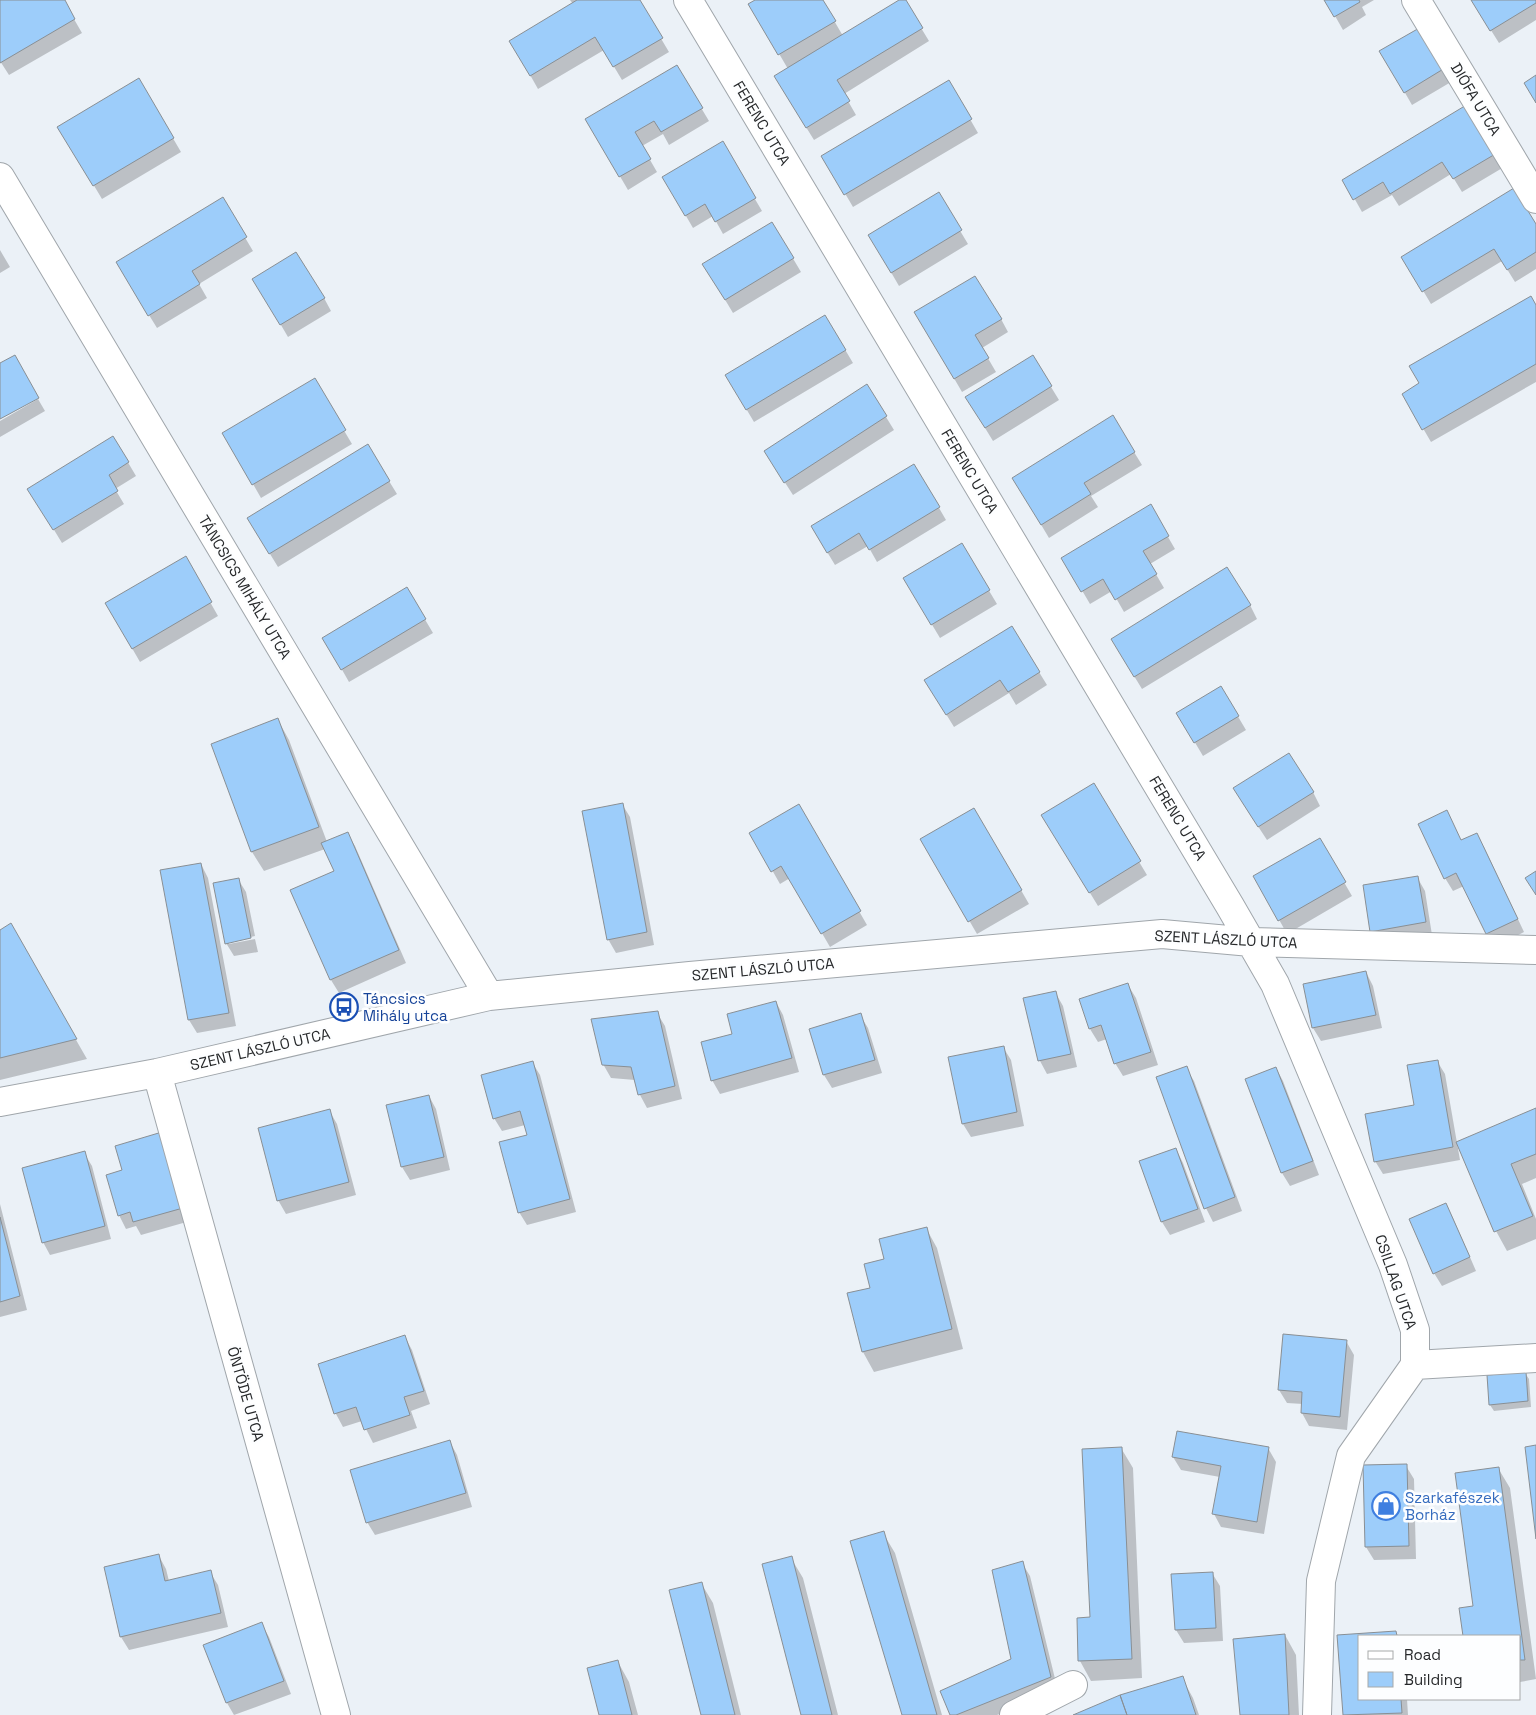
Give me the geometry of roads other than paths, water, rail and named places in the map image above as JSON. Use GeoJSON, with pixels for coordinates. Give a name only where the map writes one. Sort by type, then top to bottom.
{"type":"FeatureCollection","features":[{"type":"Feature","properties":{"kind":"street","name":"FERENC UTCA"},"geometry":{"type":"LineString","coordinates":[[688,0],[1251,942]]}},
{"type":"Feature","properties":{"kind":"street","name":"DIÓFA UTCA"},"geometry":{"type":"LineString","coordinates":[[1416,0],[1536,199]]}},
{"type":"Feature","properties":{"kind":"street","name":"TÁNCSICS MIHÁLY UTCA"},"geometry":{"type":"LineString","coordinates":[[0,178],[490,996]]}},
{"type":"Feature","properties":{"kind":"street","name":"SZENT LÁSZLÓ UTCA"},"geometry":{"type":"LineString","coordinates":[[0,1102],[156,1073],[490,996],[690,976],[1162,934],[1251,942],[1536,950]]}},
{"type":"Feature","properties":{"kind":"street","name":"CSILLAG UTCA"},"geometry":{"type":"LineString","coordinates":[[1251,942],[1275,984],[1393,1265],[1414,1330],[1415,1365]]}},
{"type":"Feature","properties":{"kind":"street","name":"ÖNTÖDE UTCA"},"geometry":{"type":"LineString","coordinates":[[156,1073],[336,1715]]}},
{"type":"Feature","properties":{"kind":"street"},"geometry":{"type":"LineString","coordinates":[[1317,1715],[1321,1582],[1351,1456],[1415,1365],[1536,1358]]}},
{"type":"Feature","properties":{"kind":"street"},"geometry":{"type":"LineString","coordinates":[[1014,1715],[1073,1685]]}},
{"type":"Feature","properties":{"kind":"place","name":"Táncsics Mihály utca"},"geometry":{"type":"Point","coordinates":[344,1007]}},
{"type":"Feature","properties":{"kind":"place","name":"Szarkafészek Borház"},"geometry":{"type":"Point","coordinates":[1386,1506]}}]}
